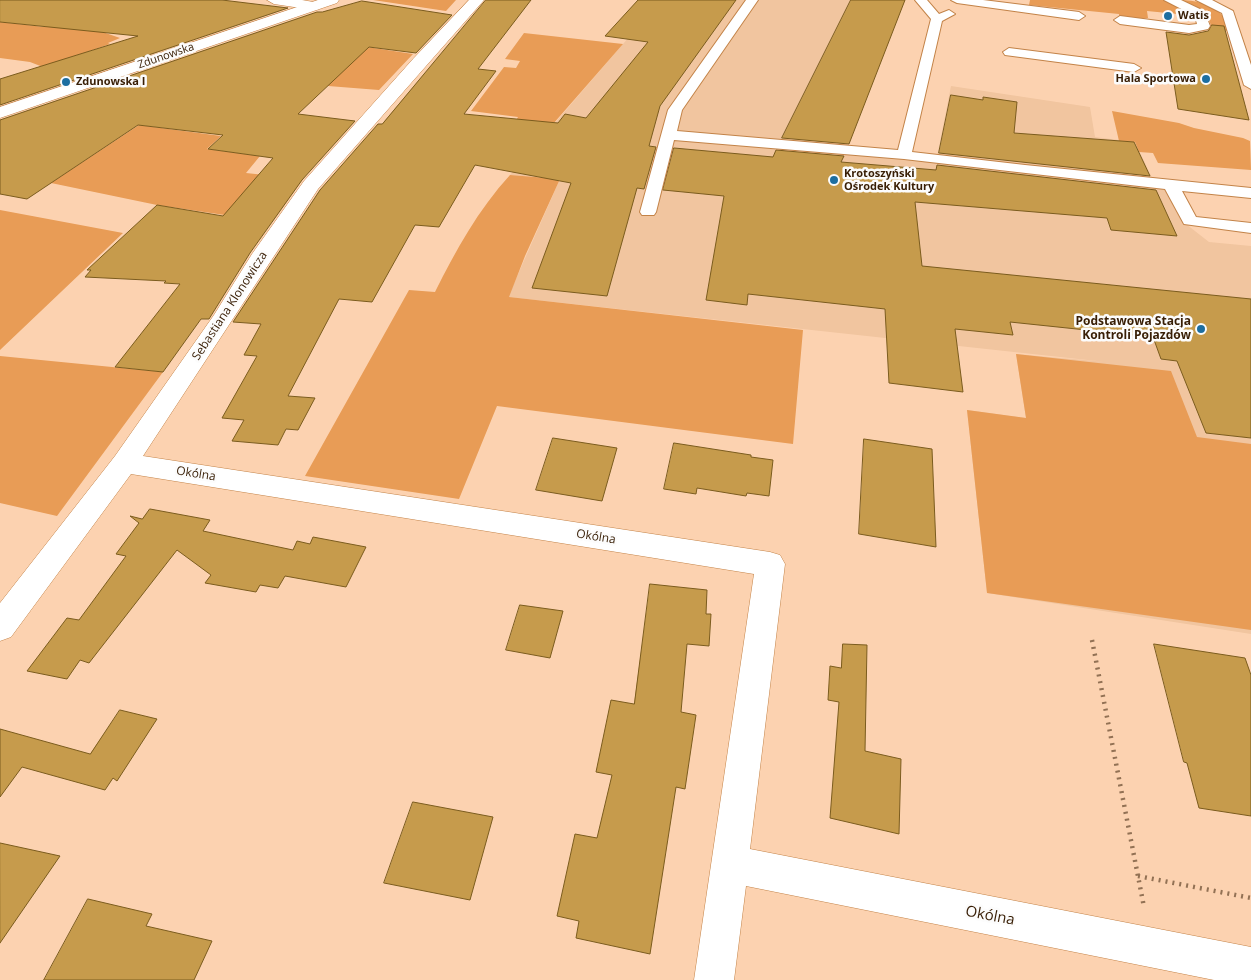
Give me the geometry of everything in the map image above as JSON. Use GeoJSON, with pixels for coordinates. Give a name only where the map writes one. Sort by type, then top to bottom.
{"type":"FeatureCollection","features":[{"type":"Feature","properties":{"kind":"street"},"geometry":{"type":"LineString","coordinates":[[274,0],[314,6]]}},
{"type":"Feature","properties":{"kind":"street","name":"Zdunowska"},"geometry":{"type":"LineString","coordinates":[[0,113],[332,0]]}},
{"type":"Feature","properties":{"kind":"street","name":"Sebastiana Klonowicza"},"geometry":{"type":"LineString","coordinates":[[0,627],[124,463],[222,320],[263,254],[311,185],[419,62],[477,0]]}},
{"type":"Feature","properties":{"kind":"street","name":"Okólna"},"geometry":{"type":"LineString","coordinates":[[124,463],[770,564],[714,980]]}},
{"type":"Feature","properties":{"kind":"street","name":"Okólna"},"geometry":{"type":"LineString","coordinates":[[729,864],[1251,967]]}},
{"type":"Feature","properties":{"kind":"lane"},"geometry":{"type":"LineString","coordinates":[[648,212],[674,110],[752,0]]}},
{"type":"Feature","properties":{"kind":"lane"},"geometry":{"type":"LineString","coordinates":[[921,0],[937,19]]}},
{"type":"Feature","properties":{"kind":"lane"},"geometry":{"type":"LineString","coordinates":[[957,0],[1013,3],[1079,16]]}},
{"type":"Feature","properties":{"kind":"lane"},"geometry":{"type":"LineString","coordinates":[[1120,20],[1189,29],[1204,26],[1200,14],[1179,2],[1170,0]]}},
{"type":"Feature","properties":{"kind":"lane"},"geometry":{"type":"LineString","coordinates":[[1202,0],[1243,18]]}},
{"type":"Feature","properties":{"kind":"lane"},"geometry":{"type":"LineString","coordinates":[[937,19],[978,2]]}},
{"type":"Feature","properties":{"kind":"lane"},"geometry":{"type":"LineString","coordinates":[[1010,22],[1013,3]]}},
{"type":"Feature","properties":{"kind":"lane"},"geometry":{"type":"LineString","coordinates":[[1227,11],[1251,85]]}},
{"type":"Feature","properties":{"kind":"lane"},"geometry":{"type":"LineString","coordinates":[[904,155],[937,19]]}},
{"type":"Feature","properties":{"kind":"lane"},"geometry":{"type":"LineString","coordinates":[[1010,52],[1134,68]]}},
{"type":"Feature","properties":{"kind":"lane"},"geometry":{"type":"LineString","coordinates":[[668,135],[904,155],[1025,170],[1251,193]]}},
{"type":"Feature","properties":{"kind":"lane"},"geometry":{"type":"LineString","coordinates":[[1171,185],[1190,221],[1251,228]]}},
{"type":"Feature","properties":{"kind":"path"},"geometry":{"type":"LineString","coordinates":[[1092,640],[1152,948]]}},
{"type":"Feature","properties":{"kind":"path"},"geometry":{"type":"LineString","coordinates":[[1138,876],[1251,898]]}},
{"type":"Feature","properties":{"kind":"shaded area"},"geometry":{"type":"Polygon","coordinates":[[[373,0],[456,0],[446,11],[373,0]]]}},
{"type":"Feature","properties":{"kind":"shaded area"},"geometry":{"type":"Polygon","coordinates":[[[661,0],[905,0],[853,133],[842,154],[936,162],[951,86],[1090,107],[1095,137],[1135,142],[1156,186],[1169,192],[1186,224],[1209,242],[1251,246],[1251,634],[987,593],[967,410],[1026,418],[1016,354],[1106,362],[508,297],[560,179],[510,175],[661,0]]]}},
{"type":"Feature","properties":{"kind":"shaded area"},"geometry":{"type":"Polygon","coordinates":[[[1030,0],[1164,0],[1187,11],[1188,15],[1147,11],[1148,18],[1139,19],[1119,16],[1119,14],[1029,5],[1030,0]]]}},
{"type":"Feature","properties":{"kind":"shaded area"},"geometry":{"type":"Polygon","coordinates":[[[1180,0],[1208,5],[1218,11],[1225,21],[1228,31],[1212,28],[1204,13],[1180,0]]]}},
{"type":"Feature","properties":{"kind":"shaded area"},"geometry":{"type":"Polygon","coordinates":[[[62,18],[120,38],[108,43],[110,44],[43,67],[30,62],[0,58],[0,22],[45,27],[62,18]]]}},
{"type":"Feature","properties":{"kind":"shaded area"},"geometry":{"type":"Polygon","coordinates":[[[524,33],[623,44],[546,132],[511,129],[518,117],[471,111],[504,67],[516,68],[520,61],[505,59],[524,33]]]}},
{"type":"Feature","properties":{"kind":"shaded area"},"geometry":{"type":"Polygon","coordinates":[[[341,43],[413,54],[379,90],[290,83],[341,43]]]}},
{"type":"Feature","properties":{"kind":"shaded area"},"geometry":{"type":"Polygon","coordinates":[[[1112,111],[1179,123],[1243,138],[1250,141],[1251,170],[1158,163],[1153,153],[1139,152],[1135,142],[1119,141],[1112,111]]]}},
{"type":"Feature","properties":{"kind":"shaded area"},"geometry":{"type":"Polygon","coordinates":[[[139,125],[221,136],[207,149],[260,156],[246,173],[303,179],[272,222],[157,205],[51,183],[139,125]]]}},
{"type":"Feature","properties":{"kind":"shaded area"},"geometry":{"type":"Polygon","coordinates":[[[510,175],[560,179],[525,256],[509,297],[803,330],[793,444],[497,406],[459,499],[305,476],[409,290],[435,292],[468,231],[498,188],[510,175]]]}},
{"type":"Feature","properties":{"kind":"shaded area"},"geometry":{"type":"Polygon","coordinates":[[[0,210],[123,233],[0,350],[0,210]]]}},
{"type":"Feature","properties":{"kind":"shaded area"},"geometry":{"type":"Polygon","coordinates":[[[1016,354],[1171,371],[1197,437],[1251,444],[1251,630],[987,593],[967,410],[1026,418],[1016,354]]]}},
{"type":"Feature","properties":{"kind":"shaded area"},"geometry":{"type":"Polygon","coordinates":[[[0,356],[163,372],[57,516],[0,503],[0,356]]]}},
{"type":"Feature","properties":{"kind":"building"},"geometry":{"type":"Polygon","coordinates":[[[0,0],[222,0],[288,8],[0,105],[0,79],[138,36],[0,22],[0,0]]]}},
{"type":"Feature","properties":{"kind":"building"},"geometry":{"type":"Polygon","coordinates":[[[486,0],[531,0],[478,69],[496,71],[464,114],[558,123],[565,114],[586,118],[648,42],[605,36],[638,0],[736,0],[660,106],[649,146],[656,147],[644,189],[637,188],[607,296],[532,288],[571,183],[475,165],[439,227],[415,225],[372,302],[339,299],[288,396],[315,398],[298,430],[286,429],[278,445],[232,441],[244,420],[222,418],[257,356],[244,355],[261,324],[233,322],[320,190],[378,124],[382,124],[486,0]]]}},
{"type":"Feature","properties":{"kind":"building"},"geometry":{"type":"Polygon","coordinates":[[[851,0],[905,0],[849,144],[782,138],[851,0]]]}},
{"type":"Feature","properties":{"kind":"building"},"geometry":{"type":"Polygon","coordinates":[[[362,1],[452,15],[416,53],[369,47],[298,114],[355,121],[302,180],[250,253],[209,319],[201,319],[163,372],[115,367],[180,284],[164,283],[166,281],[85,277],[91,270],[87,270],[157,205],[223,216],[273,158],[208,149],[223,135],[138,125],[27,199],[0,194],[0,120],[317,12],[362,1]]]}},
{"type":"Feature","properties":{"kind":"building","name":"Hala Sportowa"},"geometry":{"type":"Polygon","coordinates":[[[1212,25],[1224,26],[1249,120],[1178,109],[1166,32],[1189,35],[1208,31],[1212,25]]]}},
{"type":"Feature","properties":{"kind":"building"},"geometry":{"type":"Polygon","coordinates":[[[951,95],[983,100],[983,97],[1017,102],[1014,133],[1134,142],[1150,176],[939,153],[951,95]]]}},
{"type":"Feature","properties":{"kind":"building"},"geometry":{"type":"Polygon","coordinates":[[[674,148],[773,157],[776,150],[844,156],[841,162],[936,170],[937,165],[1156,190],[1177,236],[1111,230],[1107,218],[915,202],[922,266],[1251,299],[1251,438],[1206,433],[1177,361],[1161,359],[1153,337],[1010,322],[1013,335],[955,329],[963,392],[889,383],[885,309],[748,294],[747,305],[706,300],[724,196],[663,190],[674,148]]]}},
{"type":"Feature","properties":{"kind":"building"},"geometry":{"type":"Polygon","coordinates":[[[553,438],[617,448],[602,501],[536,490],[553,438]]]}},
{"type":"Feature","properties":{"kind":"building"},"geometry":{"type":"Polygon","coordinates":[[[864,439],[932,449],[936,547],[859,534],[864,439]]]}},
{"type":"Feature","properties":{"kind":"building"},"geometry":{"type":"Polygon","coordinates":[[[674,443],[773,460],[769,496],[747,493],[746,496],[697,488],[696,494],[664,489],[674,443]]]}},
{"type":"Feature","properties":{"kind":"building"},"geometry":{"type":"Polygon","coordinates":[[[150,509],[210,520],[203,531],[293,550],[297,541],[310,544],[313,537],[366,547],[346,587],[285,576],[278,588],[260,585],[256,592],[205,583],[211,575],[177,550],[89,663],[80,660],[67,679],[27,671],[67,618],[79,620],[126,556],[116,554],[139,523],[130,516],[142,519],[150,509]]]}},
{"type":"Feature","properties":{"kind":"building"},"geometry":{"type":"Polygon","coordinates":[[[650,584],[707,590],[706,614],[711,614],[709,646],[687,644],[681,712],[696,715],[685,789],[676,787],[650,954],[576,938],[579,921],[557,916],[575,834],[597,838],[612,775],[596,772],[611,700],[634,704],[650,584]]]}},
{"type":"Feature","properties":{"kind":"building"},"geometry":{"type":"Polygon","coordinates":[[[520,605],[563,611],[550,658],[506,650],[520,605]]]}},
{"type":"Feature","properties":{"kind":"building"},"geometry":{"type":"Polygon","coordinates":[[[843,644],[867,645],[865,751],[901,759],[899,834],[830,818],[839,702],[828,700],[830,666],[841,668],[843,644]]]}},
{"type":"Feature","properties":{"kind":"building"},"geometry":{"type":"Polygon","coordinates":[[[1154,644],[1245,658],[1251,675],[1251,816],[1199,808],[1187,763],[1184,762],[1154,644]]]}},
{"type":"Feature","properties":{"kind":"building"},"geometry":{"type":"Polygon","coordinates":[[[120,710],[157,719],[117,781],[113,778],[105,790],[22,767],[0,797],[0,729],[90,754],[120,710]]]}},
{"type":"Feature","properties":{"kind":"building"},"geometry":{"type":"Polygon","coordinates":[[[413,802],[493,817],[470,900],[384,883],[413,802]]]}},
{"type":"Feature","properties":{"kind":"building"},"geometry":{"type":"Polygon","coordinates":[[[0,843],[60,856],[0,943],[0,843]]]}},
{"type":"Feature","properties":{"kind":"building"},"geometry":{"type":"Polygon","coordinates":[[[88,899],[152,914],[146,926],[212,941],[194,980],[44,980],[88,899]]]}},
{"type":"Feature","properties":{"kind":"place","name":"Watis"},"geometry":{"type":"Point","coordinates":[1168,16]}},
{"type":"Feature","properties":{"kind":"place","name":"Hala Sportowa"},"geometry":{"type":"Point","coordinates":[1206,79]}},
{"type":"Feature","properties":{"kind":"place","name":"Zdunowska I"},"geometry":{"type":"Point","coordinates":[66,82]}},
{"type":"Feature","properties":{"kind":"place","name":"Krotoszyński Ośrodek Kultury"},"geometry":{"type":"Point","coordinates":[834,180]}},
{"type":"Feature","properties":{"kind":"place","name":"Podstawowa Stacja Kontroli Pojazdów"},"geometry":{"type":"Point","coordinates":[1201,329]}}]}
